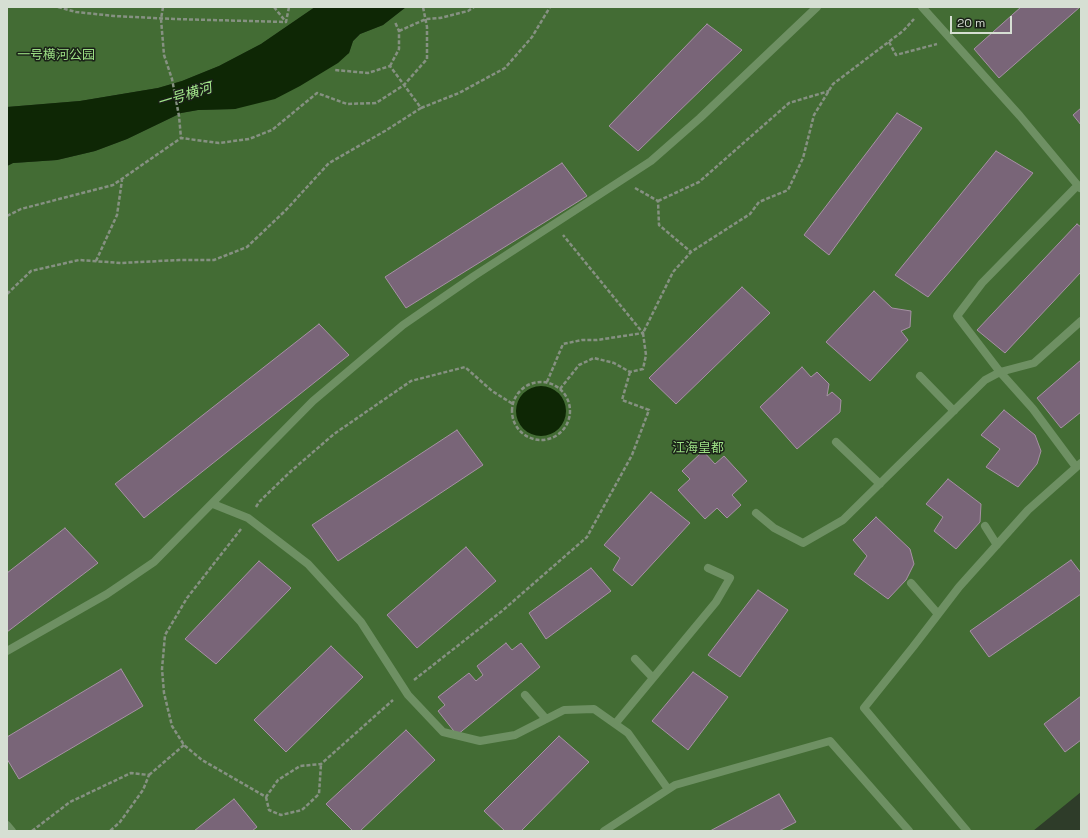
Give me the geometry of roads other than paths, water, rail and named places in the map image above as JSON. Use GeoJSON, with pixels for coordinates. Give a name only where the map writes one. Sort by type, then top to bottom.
{"type":"FeatureCollection","features":[{"type":"Feature","properties":{"kind":"lane"},"geometry":{"type":"LineString","coordinates":[[7,651],[107,594],[154,562],[313,402],[403,326],[474,276],[651,161],[700,118],[817,7]]}},
{"type":"Feature","properties":{"kind":"lane"},"geometry":{"type":"LineString","coordinates":[[922,8],[1020,116],[1079,187],[982,283],[957,316],[1000,372],[1079,465],[1028,510],[959,587],[864,708],[967,831]]}},
{"type":"Feature","properties":{"kind":"lane"},"geometry":{"type":"LineString","coordinates":[[756,514],[774,528],[803,543],[843,520],[985,380],[1000,372],[1034,363],[1081,321]]}},
{"type":"Feature","properties":{"kind":"lane"},"geometry":{"type":"LineString","coordinates":[[920,376],[954,411]]}},
{"type":"Feature","properties":{"kind":"lane"},"geometry":{"type":"LineString","coordinates":[[836,442],[880,484]]}},
{"type":"Feature","properties":{"kind":"lane"},"geometry":{"type":"LineString","coordinates":[[213,504],[248,518],[308,564],[361,622],[408,695],[443,732],[480,741],[514,735],[564,710],[594,709],[628,733],[668,789]]}},
{"type":"Feature","properties":{"kind":"lane"},"geometry":{"type":"LineString","coordinates":[[985,526],[997,545]]}},
{"type":"Feature","properties":{"kind":"lane"},"geometry":{"type":"LineString","coordinates":[[615,724],[716,602],[730,578],[708,568]]}},
{"type":"Feature","properties":{"kind":"lane"},"geometry":{"type":"LineString","coordinates":[[911,583],[938,614]]}},
{"type":"Feature","properties":{"kind":"lane"},"geometry":{"type":"LineString","coordinates":[[635,659],[653,678]]}},
{"type":"Feature","properties":{"kind":"lane"},"geometry":{"type":"LineString","coordinates":[[525,695],[546,720]]}},
{"type":"Feature","properties":{"kind":"lane"},"geometry":{"type":"LineString","coordinates":[[604,831],[675,785],[830,741],[909,831]]}},
{"type":"Feature","properties":{"kind":"lane"},"geometry":{"type":"LineString","coordinates":[[7,825],[12,831]]}},
{"type":"Feature","properties":{"kind":"water","name":"一号横河"},"geometry":{"type":"Polygon","coordinates":[[[315,7],[406,7],[383,25],[360,34],[353,41],[349,53],[338,63],[275,99],[235,109],[198,110],[181,113],[127,139],[95,151],[57,160],[13,163],[7,166],[7,107],[80,101],[158,88],[182,81],[219,66],[261,44],[315,7]]]}},
{"type":"Feature","properties":{"kind":"water"},"geometry":{"type":"Polygon","coordinates":[[[541,386],[555,390],[562,397],[566,411],[562,425],[555,432],[541,436],[527,432],[520,425],[516,411],[520,397],[527,390],[541,386]]]}},
{"type":"Feature","properties":{"kind":"park label","name":"一号横河公园"},"geometry":{"type":"Point","coordinates":[56,55]}},
{"type":"Feature","properties":{"kind":"park label","name":"江海皇都"},"geometry":{"type":"Point","coordinates":[698,448]}}]}
